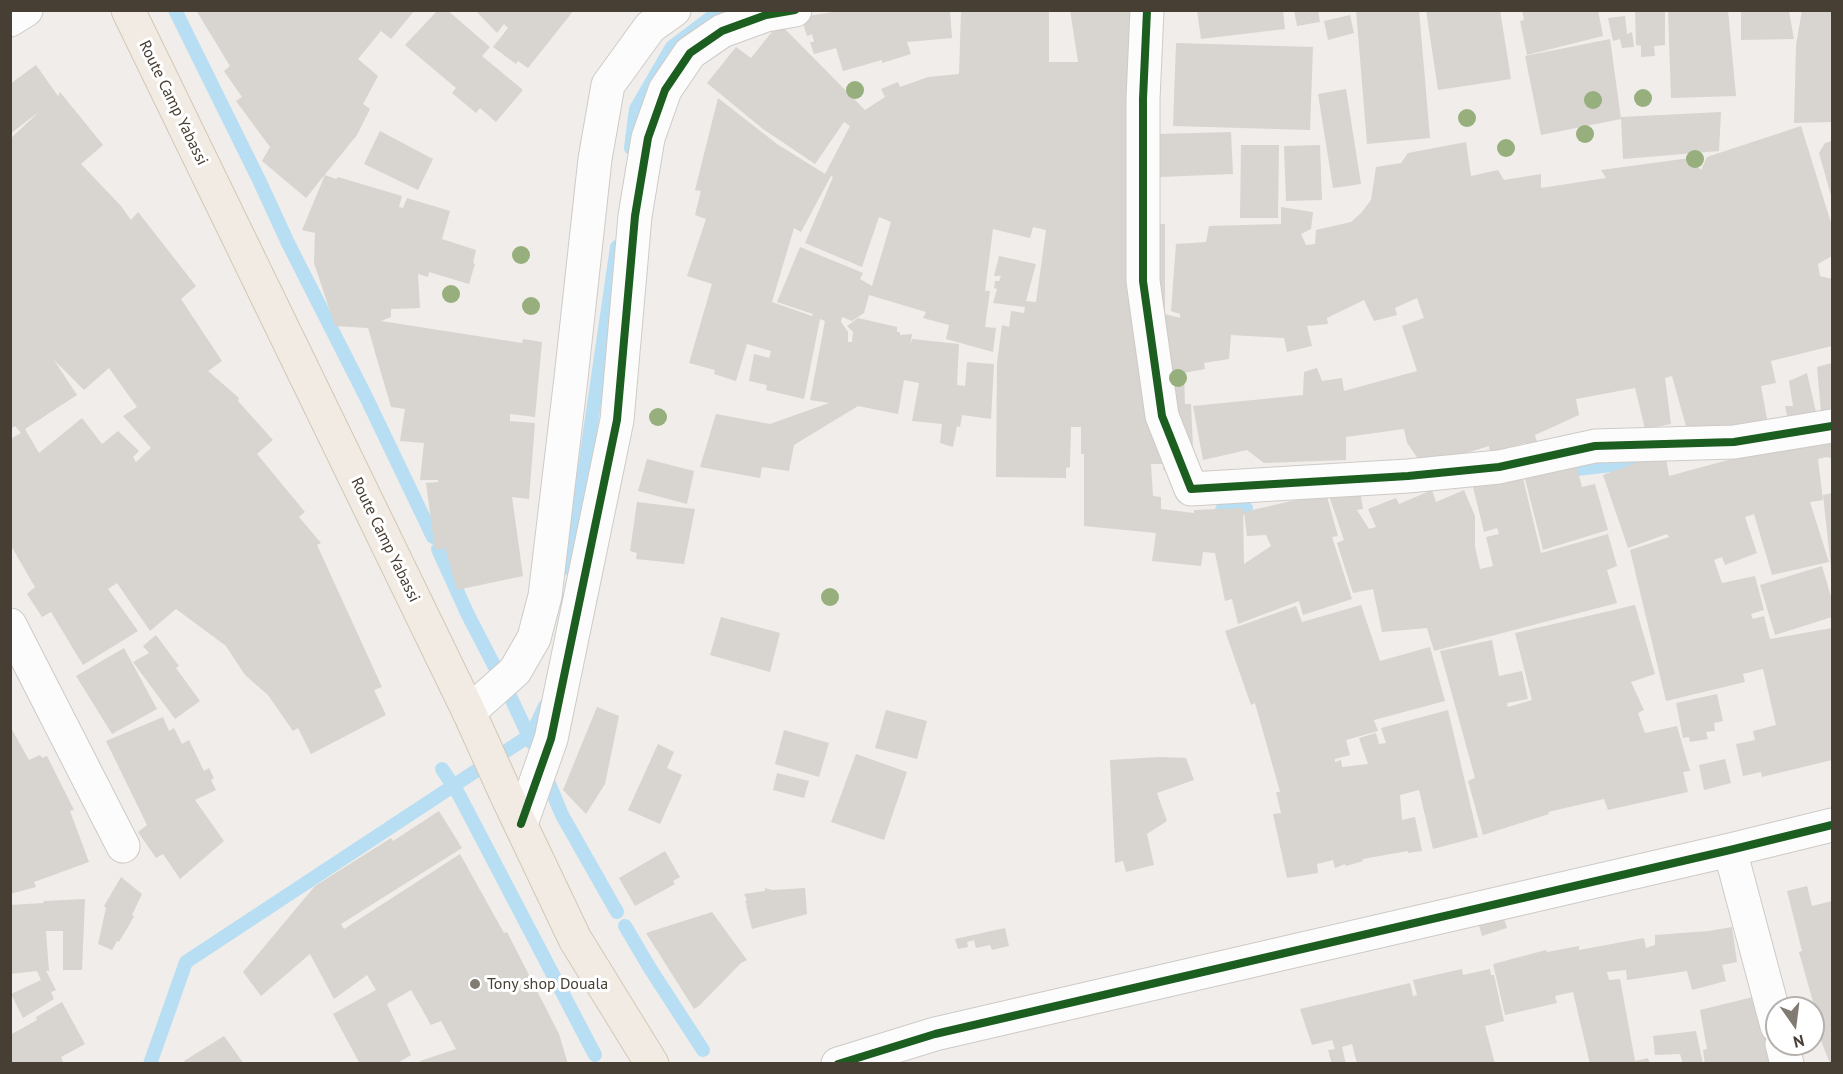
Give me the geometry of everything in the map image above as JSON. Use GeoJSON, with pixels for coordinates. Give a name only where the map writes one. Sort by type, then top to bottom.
{"type":"FeatureCollection","features":[{"type":"Feature","properties":{"kind":"main road","name":"Route Camp Yabassi"},"geometry":{"type":"LineString","coordinates":[[128,10],[473,722],[575,939],[652,1064]]}},
{"type":"Feature","properties":{"kind":"street"},"geometry":{"type":"LineString","coordinates":[[10,20],[26,10]]}},
{"type":"Feature","properties":{"kind":"street"},"geometry":{"type":"LineString","coordinates":[[473,722],[515,671],[534,638],[545,596],[595,159],[608,85],[650,27],[674,10]]}},
{"type":"Feature","properties":{"kind":"street"},"geometry":{"type":"LineString","coordinates":[[521,824],[551,739],[617,420],[635,216],[648,138],[665,90],[690,53],[722,31],[766,15],[795,10]]}},
{"type":"Feature","properties":{"kind":"street"},"geometry":{"type":"LineString","coordinates":[[1147,10],[1143,99],[1143,281],[1162,416],[1191,489],[1408,476],[1499,467],[1595,446],[1734,442],[1833,426]]}},
{"type":"Feature","properties":{"kind":"street"},"geometry":{"type":"LineString","coordinates":[[10,625],[123,846]]}},
{"type":"Feature","properties":{"kind":"street"},"geometry":{"type":"LineString","coordinates":[[838,1064],[935,1034],[1833,825]]}},
{"type":"Feature","properties":{"kind":"street"},"geometry":{"type":"LineString","coordinates":[[1730,850],[1769,996]]}},
{"type":"Feature","properties":{"kind":"street"},"geometry":{"type":"LineString","coordinates":[[904,1064],[935,1034]]}},
{"type":"Feature","properties":{"kind":"building"},"geometry":{"type":"Polygon","coordinates":[[[196,10],[415,10],[391,39],[381,31],[358,59],[378,76],[363,104],[370,109],[357,135],[306,198],[262,161],[270,147],[236,101],[242,97],[224,71],[230,66],[196,10]]]}},
{"type":"Feature","properties":{"kind":"building"},"geometry":{"type":"Polygon","coordinates":[[[438,10],[447,10],[490,47],[482,56],[523,90],[496,122],[480,108],[476,113],[452,93],[456,88],[405,45],[438,10]]]}},
{"type":"Feature","properties":{"kind":"building"},"geometry":{"type":"Polygon","coordinates":[[[475,10],[574,10],[528,68],[518,61],[516,64],[493,47],[508,28],[504,24],[497,33],[475,10]]]}},
{"type":"Feature","properties":{"kind":"building"},"geometry":{"type":"Polygon","coordinates":[[[846,10],[950,10],[952,38],[907,42],[911,54],[843,71],[836,48],[814,54],[810,42],[814,42],[812,34],[807,36],[801,17],[846,10]]]}},
{"type":"Feature","properties":{"kind":"building"},"geometry":{"type":"Polygon","coordinates":[[[961,10],[1049,10],[1049,62],[1078,62],[1070,10],[1147,10],[1158,134],[1231,132],[1233,174],[1160,177],[1158,138],[1151,224],[1165,224],[1165,314],[1180,318],[1180,314],[1171,311],[1176,244],[1206,242],[1209,226],[1281,224],[1281,207],[1313,212],[1311,229],[1301,234],[1306,245],[1315,244],[1316,230],[1351,222],[1361,213],[1371,200],[1376,167],[1401,163],[1408,153],[1466,142],[1471,176],[1498,170],[1504,180],[1541,174],[1541,188],[1606,178],[1601,170],[1690,158],[1701,170],[1707,157],[1801,126],[1832,226],[1832,256],[1818,264],[1820,276],[1832,279],[1832,346],[1771,361],[1776,383],[1761,386],[1767,419],[1689,437],[1672,376],[1665,378],[1671,424],[1645,429],[1635,388],[1576,399],[1579,415],[1535,435],[1541,456],[1531,459],[1525,443],[1490,453],[1489,446],[1423,466],[1407,443],[1404,429],[1346,437],[1346,460],[1264,463],[1247,450],[1203,460],[1193,406],[1303,395],[1304,372],[1317,368],[1322,381],[1342,378],[1344,391],[1417,371],[1402,326],[1424,318],[1417,298],[1395,308],[1397,315],[1374,321],[1364,300],[1327,318],[1328,324],[1307,326],[1312,346],[1287,352],[1284,338],[1231,335],[1229,359],[1204,363],[1205,369],[1184,373],[1185,404],[1191,404],[1194,468],[1163,470],[1164,464],[1151,464],[1153,496],[1161,497],[1161,509],[1194,513],[1194,510],[1243,508],[1244,564],[1271,546],[1266,535],[1247,536],[1244,512],[1326,493],[1338,536],[1332,537],[1352,599],[1303,615],[1299,601],[1238,624],[1232,599],[1225,601],[1215,553],[1203,552],[1201,566],[1152,561],[1156,533],[1084,526],[1084,454],[1081,454],[1081,427],[1071,427],[1070,467],[1066,468],[1066,478],[996,477],[997,363],[1002,325],[1009,327],[1011,311],[1024,313],[1025,307],[993,303],[997,289],[994,288],[995,281],[999,281],[1001,276],[994,276],[999,256],[1036,264],[1026,301],[1036,302],[1046,230],[1033,227],[1030,238],[993,229],[985,291],[990,291],[985,327],[996,328],[993,352],[946,339],[949,325],[923,318],[926,312],[869,295],[864,313],[852,321],[842,317],[841,322],[848,332],[848,342],[852,342],[853,332],[847,326],[858,318],[897,327],[900,335],[912,334],[910,347],[912,339],[959,344],[957,385],[965,386],[967,362],[994,364],[991,419],[962,415],[960,427],[957,426],[953,447],[940,443],[942,424],[912,421],[919,383],[904,380],[898,414],[858,406],[794,445],[789,471],[762,467],[760,478],[700,467],[716,414],[770,424],[829,403],[810,400],[825,321],[820,319],[804,399],[766,390],[767,385],[749,381],[754,354],[769,358],[771,351],[747,344],[736,381],[714,374],[715,370],[689,363],[712,284],[687,276],[706,219],[695,215],[701,191],[695,190],[718,98],[777,144],[825,174],[850,126],[844,122],[815,164],[763,129],[707,83],[736,47],[751,58],[779,23],[865,110],[885,97],[881,89],[898,82],[900,87],[928,77],[959,74],[961,10]],[[831,176],[801,232],[794,228],[772,302],[812,316],[813,314],[777,302],[800,247],[863,273],[860,279],[872,286],[891,222],[879,217],[862,267],[805,243],[833,177],[831,176]]]}},
{"type":"Feature","properties":{"kind":"building"},"geometry":{"type":"Polygon","coordinates":[[[1197,10],[1283,10],[1285,29],[1201,39],[1197,10]]]}},
{"type":"Feature","properties":{"kind":"building"},"geometry":{"type":"Polygon","coordinates":[[[1294,10],[1318,10],[1320,22],[1297,26],[1294,10]]]}},
{"type":"Feature","properties":{"kind":"building"},"geometry":{"type":"Polygon","coordinates":[[[1356,10],[1419,10],[1430,138],[1367,144],[1356,10]]]}},
{"type":"Feature","properties":{"kind":"building"},"geometry":{"type":"Polygon","coordinates":[[[1426,10],[1500,10],[1511,79],[1438,90],[1426,10]]]}},
{"type":"Feature","properties":{"kind":"building"},"geometry":{"type":"Polygon","coordinates":[[[1522,10],[1598,10],[1603,36],[1527,55],[1520,21],[1524,20],[1522,10]]]}},
{"type":"Feature","properties":{"kind":"building"},"geometry":{"type":"Polygon","coordinates":[[[1635,10],[1665,10],[1665,45],[1654,46],[1655,56],[1641,57],[1641,46],[1636,45],[1635,10]]]}},
{"type":"Feature","properties":{"kind":"building"},"geometry":{"type":"Polygon","coordinates":[[[1668,10],[1728,10],[1736,96],[1671,98],[1668,10]]]}},
{"type":"Feature","properties":{"kind":"building"},"geometry":{"type":"Polygon","coordinates":[[[1741,10],[1789,11],[1794,39],[1741,40],[1741,10]]]}},
{"type":"Feature","properties":{"kind":"building"},"geometry":{"type":"Polygon","coordinates":[[[1802,10],[1832,10],[1832,122],[1794,123],[1796,45],[1802,10]]]}},
{"type":"Feature","properties":{"kind":"building"},"geometry":{"type":"Polygon","coordinates":[[[1350,15],[1354,33],[1328,40],[1324,21],[1350,15]]]}},
{"type":"Feature","properties":{"kind":"building"},"geometry":{"type":"Polygon","coordinates":[[[1625,16],[1627,34],[1632,32],[1634,47],[1622,48],[1620,39],[1613,41],[1608,18],[1625,16]]]}},
{"type":"Feature","properties":{"kind":"building"},"geometry":{"type":"Polygon","coordinates":[[[1610,39],[1621,119],[1541,135],[1525,56],[1610,39]]]}},
{"type":"Feature","properties":{"kind":"building"},"geometry":{"type":"Polygon","coordinates":[[[1176,43],[1313,47],[1310,130],[1173,126],[1176,43]]]}},
{"type":"Feature","properties":{"kind":"building"},"geometry":{"type":"Polygon","coordinates":[[[36,65],[58,96],[60,92],[103,145],[81,164],[121,206],[131,220],[138,212],[196,286],[181,299],[222,361],[208,371],[239,398],[238,401],[273,440],[257,454],[305,512],[299,517],[321,543],[317,545],[382,687],[374,690],[386,715],[311,754],[298,728],[293,731],[268,695],[245,675],[226,646],[176,609],[150,631],[117,583],[108,589],[138,631],[83,665],[51,612],[42,617],[27,594],[35,587],[10,544],[10,439],[21,433],[15,426],[10,429],[10,139],[40,111],[10,134],[10,84],[36,65]],[[54,360],[77,395],[25,429],[39,453],[82,418],[102,444],[118,431],[139,451],[133,457],[136,462],[151,448],[123,416],[137,407],[109,368],[84,390],[54,360]]]}},
{"type":"Feature","properties":{"kind":"building"},"geometry":{"type":"Polygon","coordinates":[[[1346,89],[1361,184],[1333,188],[1318,94],[1346,89]]]}},
{"type":"Feature","properties":{"kind":"building"},"geometry":{"type":"Polygon","coordinates":[[[1721,112],[1719,151],[1623,159],[1621,117],[1721,112]]]}},
{"type":"Feature","properties":{"kind":"building"},"geometry":{"type":"Polygon","coordinates":[[[380,131],[433,159],[418,190],[364,164],[380,131]]]}},
{"type":"Feature","properties":{"kind":"building"},"geometry":{"type":"Polygon","coordinates":[[[1832,141],[1832,199],[1819,153],[1825,143],[1832,141]]]}},
{"type":"Feature","properties":{"kind":"building"},"geometry":{"type":"Polygon","coordinates":[[[1241,145],[1279,145],[1278,218],[1240,218],[1241,145]]]}},
{"type":"Feature","properties":{"kind":"building"},"geometry":{"type":"Polygon","coordinates":[[[1320,145],[1322,200],[1286,201],[1284,146],[1320,145]]]}},
{"type":"Feature","properties":{"kind":"building"},"geometry":{"type":"Polygon","coordinates":[[[325,175],[402,196],[399,207],[403,208],[407,198],[450,211],[442,239],[476,250],[473,263],[475,264],[469,284],[429,272],[428,277],[418,274],[420,308],[391,309],[391,317],[381,321],[522,343],[523,339],[542,342],[535,417],[510,414],[510,421],[535,423],[529,499],[512,497],[523,576],[457,590],[445,548],[435,550],[426,483],[438,482],[438,480],[420,480],[424,443],[400,441],[405,409],[391,407],[368,328],[335,326],[314,263],[315,233],[302,230],[325,175]]]}},
{"type":"Feature","properties":{"kind":"building"},"geometry":{"type":"Polygon","coordinates":[[[1832,363],[1832,411],[1821,412],[1817,367],[1832,363]]]}},
{"type":"Feature","properties":{"kind":"building"},"geometry":{"type":"Polygon","coordinates":[[[1807,373],[1819,425],[1791,433],[1785,406],[1793,406],[1789,381],[1807,373]]]}},
{"type":"Feature","properties":{"kind":"building"},"geometry":{"type":"Polygon","coordinates":[[[1831,432],[1832,458],[1818,459],[1823,500],[1810,502],[1829,562],[1772,575],[1754,514],[1745,517],[1757,553],[1725,565],[1722,557],[1714,560],[1722,583],[1755,576],[1764,610],[1751,614],[1753,619],[1764,616],[1770,639],[1832,628],[1832,760],[1762,777],[1761,772],[1743,776],[1736,744],[1755,740],[1753,731],[1776,725],[1763,669],[1743,674],[1745,682],[1666,701],[1630,550],[1669,537],[1667,534],[1628,548],[1603,475],[1641,461],[1666,458],[1669,476],[1831,432]]]}},
{"type":"Feature","properties":{"kind":"building"},"geometry":{"type":"Polygon","coordinates":[[[647,459],[694,471],[687,504],[638,491],[647,459]]]}},
{"type":"Feature","properties":{"kind":"building"},"geometry":{"type":"Polygon","coordinates":[[[1576,464],[1582,487],[1595,484],[1608,530],[1543,550],[1525,479],[1576,464]]]}},
{"type":"Feature","properties":{"kind":"building"},"geometry":{"type":"Polygon","coordinates":[[[1521,470],[1541,553],[1608,534],[1617,566],[1607,570],[1617,603],[1434,651],[1427,628],[1382,632],[1373,589],[1353,593],[1337,543],[1344,540],[1327,490],[1359,485],[1363,509],[1357,510],[1369,529],[1376,527],[1368,509],[1396,498],[1399,504],[1432,490],[1436,502],[1464,490],[1475,516],[1475,547],[1480,569],[1493,566],[1486,537],[1499,534],[1497,528],[1484,532],[1472,483],[1521,470]]]}},
{"type":"Feature","properties":{"kind":"building"},"geometry":{"type":"Polygon","coordinates":[[[1832,493],[1832,568],[1831,568],[1823,495],[1832,493]]]}},
{"type":"Feature","properties":{"kind":"building"},"geometry":{"type":"Polygon","coordinates":[[[637,502],[695,509],[684,564],[636,559],[637,553],[630,551],[637,502]]]}},
{"type":"Feature","properties":{"kind":"building"},"geometry":{"type":"Polygon","coordinates":[[[1822,566],[1832,600],[1832,617],[1775,635],[1760,585],[1822,566]]]}},
{"type":"Feature","properties":{"kind":"building"},"geometry":{"type":"Polygon","coordinates":[[[1361,605],[1380,661],[1430,647],[1445,701],[1374,720],[1378,731],[1346,740],[1350,755],[1335,759],[1335,762],[1341,760],[1342,767],[1368,764],[1359,738],[1376,733],[1379,744],[1386,743],[1381,728],[1448,710],[1478,837],[1433,849],[1419,790],[1400,795],[1402,820],[1415,817],[1422,851],[1408,853],[1408,851],[1362,859],[1363,861],[1335,868],[1333,860],[1317,864],[1318,873],[1287,878],[1273,814],[1281,813],[1276,792],[1280,792],[1255,703],[1251,705],[1225,631],[1296,606],[1302,622],[1361,605]]]}},
{"type":"Feature","properties":{"kind":"building"},"geometry":{"type":"Polygon","coordinates":[[[1635,605],[1655,674],[1631,682],[1644,710],[1638,713],[1645,733],[1677,726],[1690,771],[1683,772],[1688,792],[1608,810],[1604,799],[1548,812],[1549,814],[1483,835],[1468,781],[1475,778],[1440,651],[1492,640],[1499,676],[1522,671],[1528,699],[1507,703],[1508,707],[1532,700],[1515,633],[1635,605]]]}},
{"type":"Feature","properties":{"kind":"building"},"geometry":{"type":"Polygon","coordinates":[[[721,617],[780,633],[770,672],[710,655],[721,617]]]}},
{"type":"Feature","properties":{"kind":"building"},"geometry":{"type":"Polygon","coordinates":[[[156,635],[179,666],[176,668],[200,701],[175,719],[133,662],[149,653],[143,646],[156,635]]]}},
{"type":"Feature","properties":{"kind":"building"},"geometry":{"type":"Polygon","coordinates":[[[124,648],[157,709],[112,734],[76,676],[124,648]]]}},
{"type":"Feature","properties":{"kind":"building"},"geometry":{"type":"Polygon","coordinates":[[[1717,694],[1723,721],[1714,723],[1715,731],[1706,732],[1708,739],[1690,742],[1689,737],[1683,738],[1676,703],[1717,694]]]}},
{"type":"Feature","properties":{"kind":"building"},"geometry":{"type":"Polygon","coordinates":[[[597,707],[619,716],[605,784],[586,814],[563,790],[597,707]]]}},
{"type":"Feature","properties":{"kind":"building"},"geometry":{"type":"Polygon","coordinates":[[[886,710],[927,721],[917,759],[875,748],[886,710]]]}},
{"type":"Feature","properties":{"kind":"building"},"geometry":{"type":"Polygon","coordinates":[[[163,717],[169,731],[174,728],[182,744],[189,740],[204,771],[209,768],[214,778],[211,780],[216,790],[195,800],[224,841],[180,879],[163,854],[156,858],[138,832],[147,825],[106,741],[163,717]]]}},
{"type":"Feature","properties":{"kind":"building"},"geometry":{"type":"Polygon","coordinates":[[[10,726],[29,760],[40,755],[42,758],[47,756],[74,810],[70,811],[89,862],[34,882],[36,887],[10,894],[10,726]]]}},
{"type":"Feature","properties":{"kind":"building"},"geometry":{"type":"Polygon","coordinates":[[[784,730],[829,743],[819,777],[775,764],[784,730]]]}},
{"type":"Feature","properties":{"kind":"building"},"geometry":{"type":"Polygon","coordinates":[[[658,744],[674,752],[667,768],[682,775],[660,824],[628,810],[658,744]]]}},
{"type":"Feature","properties":{"kind":"building"},"geometry":{"type":"Polygon","coordinates":[[[856,754],[907,772],[884,840],[831,822],[856,754]]]}},
{"type":"Feature","properties":{"kind":"building"},"geometry":{"type":"Polygon","coordinates":[[[1186,758],[1194,780],[1157,793],[1167,821],[1147,834],[1154,865],[1126,872],[1123,861],[1115,863],[1110,760],[1186,758]]]}},
{"type":"Feature","properties":{"kind":"building"},"geometry":{"type":"Polygon","coordinates":[[[1725,759],[1731,783],[1704,790],[1699,765],[1725,759]]]}},
{"type":"Feature","properties":{"kind":"building"},"geometry":{"type":"Polygon","coordinates":[[[777,773],[809,781],[804,798],[773,790],[777,773]]]}},
{"type":"Feature","properties":{"kind":"building"},"geometry":{"type":"Polygon","coordinates":[[[439,811],[462,848],[341,924],[344,929],[460,854],[504,933],[507,932],[559,1034],[568,1064],[421,1064],[420,1061],[456,1049],[441,1021],[431,1025],[411,990],[387,1004],[411,1055],[396,1064],[360,1064],[333,1014],[376,990],[367,975],[334,999],[310,954],[261,996],[243,972],[315,886],[391,838],[393,841],[439,811]]]}},
{"type":"Feature","properties":{"kind":"building"},"geometry":{"type":"Polygon","coordinates":[[[665,851],[680,877],[673,881],[675,884],[635,906],[619,878],[665,851]]]}},
{"type":"Feature","properties":{"kind":"building"},"geometry":{"type":"Polygon","coordinates":[[[121,877],[142,894],[132,920],[112,950],[98,944],[106,908],[104,906],[121,877]]]}},
{"type":"Feature","properties":{"kind":"building"},"geometry":{"type":"Polygon","coordinates":[[[1807,886],[1812,906],[1832,901],[1832,1064],[1825,1051],[1825,996],[1811,996],[1799,952],[1802,951],[1787,891],[1807,886]]]}},
{"type":"Feature","properties":{"kind":"building"},"geometry":{"type":"Polygon","coordinates":[[[765,888],[772,890],[805,888],[807,914],[752,929],[744,894],[765,891],[765,888]]]}},
{"type":"Feature","properties":{"kind":"building"},"geometry":{"type":"Polygon","coordinates":[[[85,899],[82,970],[63,970],[63,931],[46,931],[49,971],[46,971],[56,990],[51,992],[54,999],[23,1018],[11,994],[41,980],[37,971],[10,974],[10,905],[85,899]]]}},
{"type":"Feature","properties":{"kind":"building"},"geometry":{"type":"Polygon","coordinates":[[[712,912],[747,960],[741,963],[694,1009],[646,933],[712,912]]]}},
{"type":"Feature","properties":{"kind":"building"},"geometry":{"type":"Polygon","coordinates":[[[1503,915],[1507,928],[1482,936],[1478,922],[1503,915]]]}},
{"type":"Feature","properties":{"kind":"building"},"geometry":{"type":"Polygon","coordinates":[[[1732,927],[1737,962],[1722,965],[1726,981],[1692,990],[1687,971],[1627,980],[1626,970],[1607,972],[1609,980],[1620,979],[1635,1061],[1648,1058],[1650,1064],[1590,1064],[1573,992],[1555,996],[1557,1003],[1505,1015],[1493,964],[1546,950],[1547,952],[1579,946],[1579,950],[1644,938],[1646,948],[1655,945],[1655,935],[1732,927]]]}},
{"type":"Feature","properties":{"kind":"building"},"geometry":{"type":"Polygon","coordinates":[[[1005,928],[1009,946],[992,950],[990,945],[976,948],[974,940],[967,942],[968,947],[958,949],[955,939],[1005,928]]]}},
{"type":"Feature","properties":{"kind":"building"},"geometry":{"type":"Polygon","coordinates":[[[1462,969],[1463,975],[1490,969],[1491,975],[1494,975],[1504,1021],[1485,1026],[1495,1064],[1357,1064],[1352,1044],[1342,1047],[1346,1064],[1332,1064],[1328,1050],[1335,1049],[1332,1040],[1312,1045],[1300,1009],[1410,983],[1413,996],[1417,995],[1413,980],[1462,969]]]}},
{"type":"Feature","properties":{"kind":"building"},"geometry":{"type":"Polygon","coordinates":[[[1757,996],[1765,1030],[1765,1056],[1771,1056],[1773,1064],[1705,1064],[1703,1050],[1707,1049],[1700,1010],[1757,996]]]}},
{"type":"Feature","properties":{"kind":"building"},"geometry":{"type":"Polygon","coordinates":[[[62,1002],[85,1044],[61,1057],[64,1064],[10,1064],[10,1035],[37,1020],[36,1017],[62,1002]]]}},
{"type":"Feature","properties":{"kind":"building"},"geometry":{"type":"Polygon","coordinates":[[[1696,1031],[1703,1064],[1683,1064],[1680,1054],[1655,1055],[1653,1036],[1696,1031]]]}},
{"type":"Feature","properties":{"kind":"building"},"geometry":{"type":"Polygon","coordinates":[[[224,1036],[244,1064],[185,1064],[184,1061],[224,1036]]]}},
{"type":"Feature","properties":{"kind":"waterway"},"geometry":{"type":"LineString","coordinates":[[175,10],[433,537]]}},
{"type":"Feature","properties":{"kind":"waterway"},"geometry":{"type":"LineString","coordinates":[[631,148],[636,109],[672,47],[721,10]]}},
{"type":"Feature","properties":{"kind":"waterway"},"geometry":{"type":"LineString","coordinates":[[570,569],[617,247]]}},
{"type":"Feature","properties":{"kind":"waterway"},"geometry":{"type":"LineString","coordinates":[[1560,471],[1654,460]]}},
{"type":"Feature","properties":{"kind":"waterway"},"geometry":{"type":"LineString","coordinates":[[1222,510],[1246,508]]}},
{"type":"Feature","properties":{"kind":"waterway"},"geometry":{"type":"LineString","coordinates":[[438,549],[532,743]]}},
{"type":"Feature","properties":{"kind":"waterway"},"geometry":{"type":"LineString","coordinates":[[150,1064],[186,962],[532,734],[545,706]]}},
{"type":"Feature","properties":{"kind":"waterway"},"geometry":{"type":"LineString","coordinates":[[442,769],[458,793],[595,1055]]}},
{"type":"Feature","properties":{"kind":"waterway"},"geometry":{"type":"LineString","coordinates":[[545,774],[562,815],[617,912]]}},
{"type":"Feature","properties":{"kind":"waterway"},"geometry":{"type":"LineString","coordinates":[[625,926],[703,1050]]}},
{"type":"Feature","properties":{"kind":"cycle path"},"geometry":{"type":"LineString","coordinates":[[521,824],[551,739],[617,420],[635,216],[648,138],[665,90],[690,53],[722,31],[766,15],[795,10]]}},
{"type":"Feature","properties":{"kind":"cycle path"},"geometry":{"type":"LineString","coordinates":[[1147,10],[1143,99],[1143,281],[1162,416],[1191,489],[1408,476],[1499,467],[1595,446],[1734,442],[1832,426]]}},
{"type":"Feature","properties":{"kind":"cycle path"},"geometry":{"type":"LineString","coordinates":[[838,1064],[935,1034],[1832,825]]}},
{"type":"Feature","properties":{"kind":"place","name":"Tony shop Douala"},"geometry":{"type":"Point","coordinates":[475,984]}}]}
